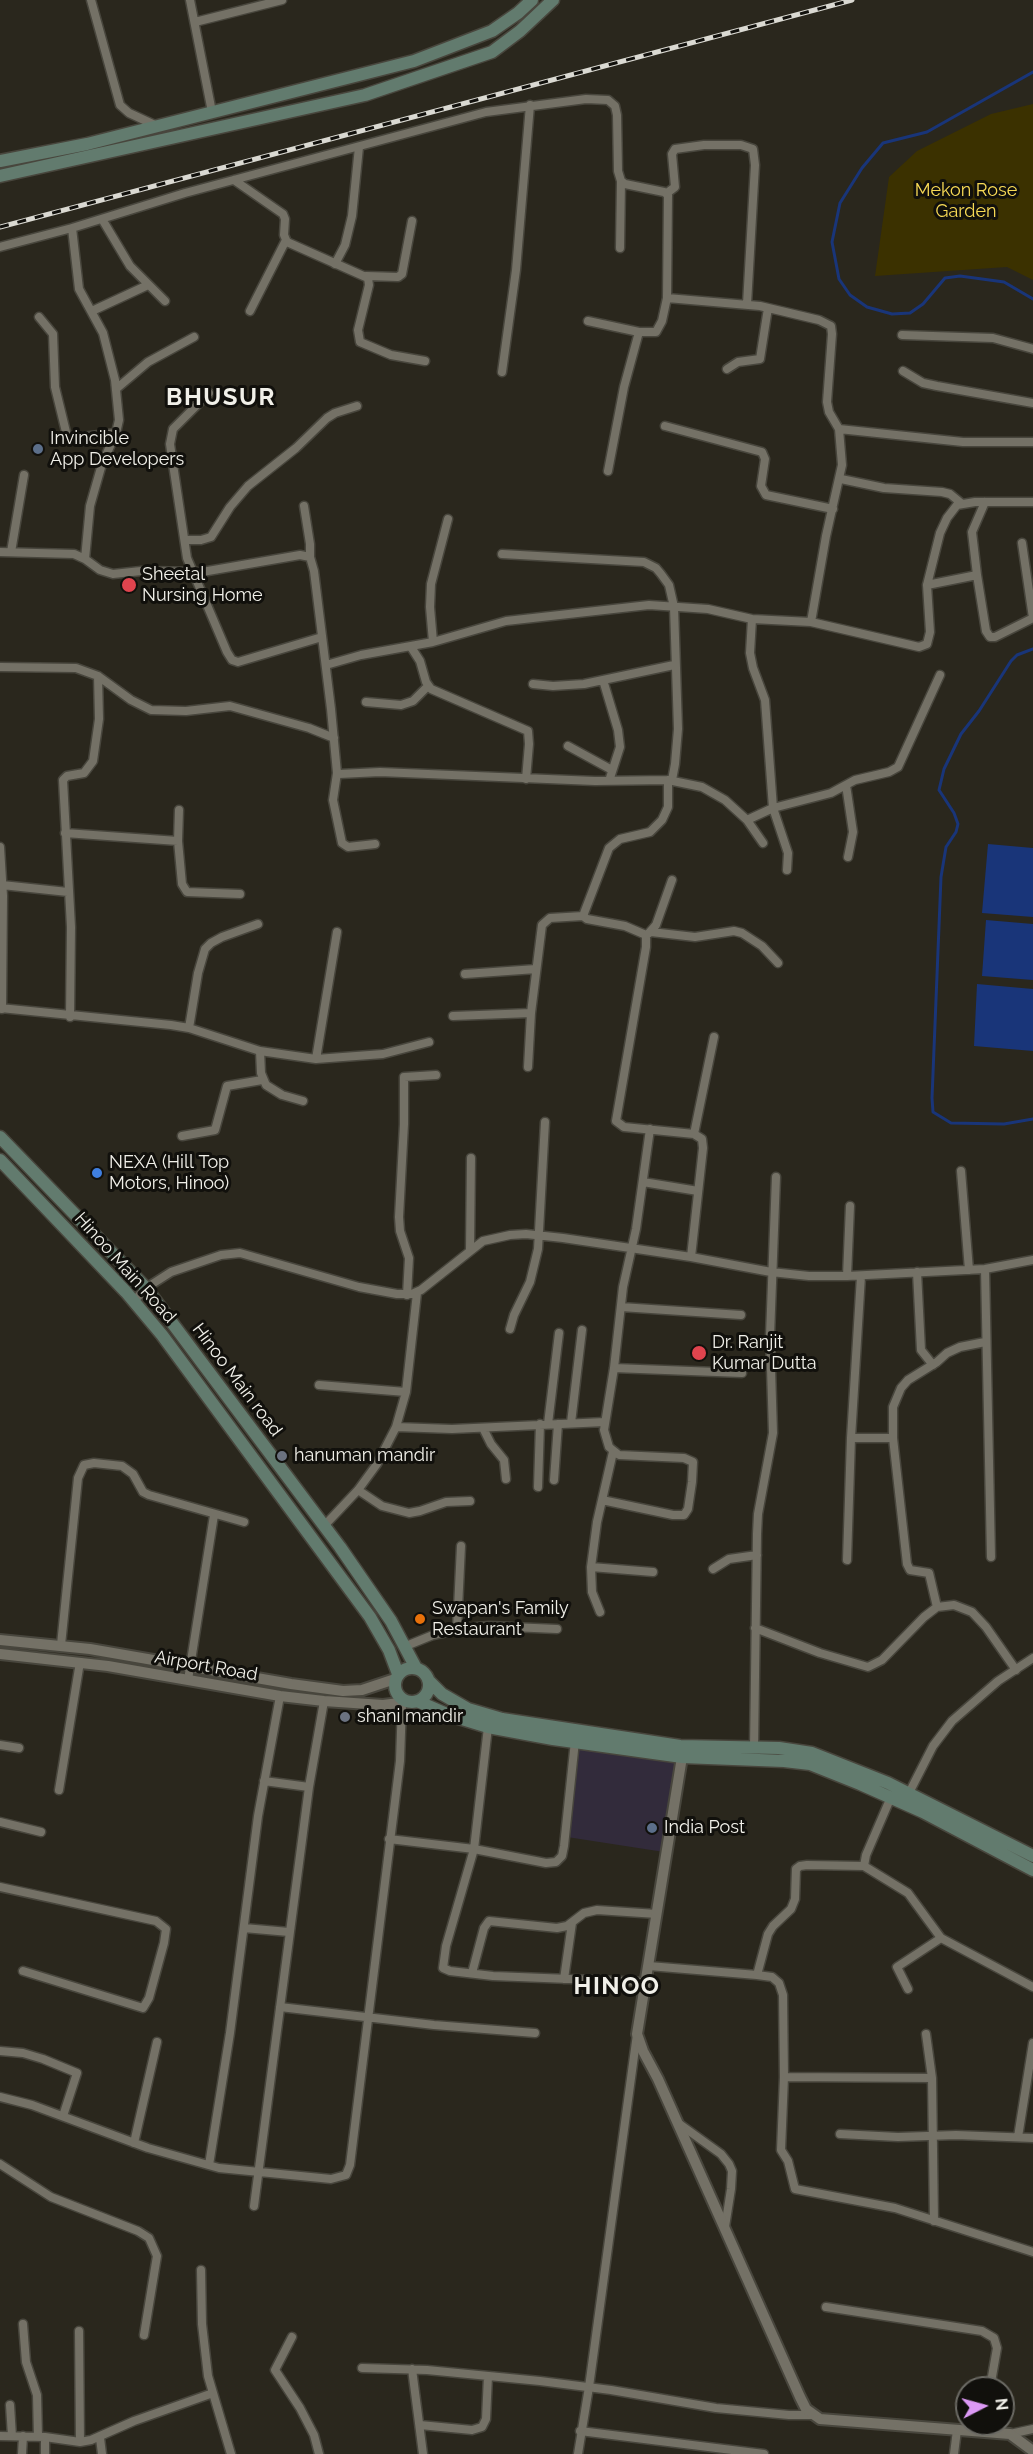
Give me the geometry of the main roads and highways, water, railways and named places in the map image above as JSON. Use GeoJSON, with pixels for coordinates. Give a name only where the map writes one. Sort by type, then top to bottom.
{"type":"FeatureCollection","features":[{"type":"Feature","properties":{"kind":"main road"},"geometry":{"type":"LineString","coordinates":[[0,162],[87,144],[414,62],[492,31],[532,0]]}},
{"type":"Feature","properties":{"kind":"main road"},"geometry":{"type":"LineString","coordinates":[[0,176],[365,95],[492,52],[520,31],[553,0]]}},
{"type":"Feature","properties":{"kind":"main road"},"geometry":{"type":"LineString","coordinates":[[227,109],[231,125]]}},
{"type":"Feature","properties":{"kind":"main road","name":"Hinoo Main road"},"geometry":{"type":"LineString","coordinates":[[0,1137],[146,1288],[376,1598],[406,1646],[416,1668]]}},
{"type":"Feature","properties":{"kind":"main road","name":"Hinoo Main Road"},"geometry":{"type":"LineString","coordinates":[[0,1160],[134,1301],[179,1358],[268,1482],[370,1617],[389,1650],[397,1676]]}},
{"type":"Feature","properties":{"kind":"main road"},"geometry":{"type":"LineString","coordinates":[[1033,1856],[909,1793],[820,1755],[798,1749],[680,1746],[501,1719],[468,1709],[442,1694],[424,1672],[416,1668],[406,1668],[397,1676],[396,1693],[409,1702],[488,1727],[682,1757],[810,1764],[891,1797],[1033,1869]]}},
{"type":"Feature","properties":{"kind":"main road"},"geometry":{"type":"LineString","coordinates":[[409,1702],[426,1695],[429,1680]]}},
{"type":"Feature","properties":{"kind":"water"},"geometry":{"type":"Polygon","coordinates":[[[988,844],[1033,848],[1033,917],[982,913],[988,844]]]}},
{"type":"Feature","properties":{"kind":"water"},"geometry":{"type":"Polygon","coordinates":[[[986,920],[1033,924],[1033,980],[982,976],[986,920]]]}},
{"type":"Feature","properties":{"kind":"water"},"geometry":{"type":"Polygon","coordinates":[[[977,984],[1033,989],[1033,1051],[974,1046],[977,984]]]}},
{"type":"Feature","properties":{"kind":"waterway"},"geometry":{"type":"LineString","coordinates":[[1033,72],[927,132],[883,143],[862,168],[840,203],[832,242],[839,279],[850,295],[867,307],[892,314],[910,313],[923,304],[945,278],[960,276],[1004,282],[1033,299]]}},
{"type":"Feature","properties":{"kind":"waterway"},"geometry":{"type":"LineString","coordinates":[[1033,649],[1017,655],[1011,661],[979,711],[961,734],[944,769],[939,790],[954,813],[958,824],[956,832],[946,847],[941,877],[932,1098],[933,1112],[951,1123],[1004,1124],[1033,1119]]}},
{"type":"Feature","properties":{"kind":"railway"},"geometry":{"type":"LineString","coordinates":[[0,227],[852,0]]}},
{"type":"Feature","properties":{"kind":"place","name":"Invincible App Developers"},"geometry":{"type":"Point","coordinates":[38,449]}},
{"type":"Feature","properties":{"kind":"place","name":"Sheetal Nursing Home"},"geometry":{"type":"Point","coordinates":[129,585]}},
{"type":"Feature","properties":{"kind":"place","name":"NEXA (Hill Top Motors, Hinoo)"},"geometry":{"type":"Point","coordinates":[97,1173]}},
{"type":"Feature","properties":{"kind":"place","name":"Dr. Ranjit Kumar Dutta"},"geometry":{"type":"Point","coordinates":[699,1353]}},
{"type":"Feature","properties":{"kind":"place","name":"hanuman mandir"},"geometry":{"type":"Point","coordinates":[282,1456]}},
{"type":"Feature","properties":{"kind":"place","name":"Swapan's Family Restaurant"},"geometry":{"type":"Point","coordinates":[420,1619]}},
{"type":"Feature","properties":{"kind":"place","name":"shani mandir"},"geometry":{"type":"Point","coordinates":[345,1717]}},
{"type":"Feature","properties":{"kind":"place","name":"India Post"},"geometry":{"type":"Point","coordinates":[652,1828]}},
{"type":"Feature","properties":{"kind":"district","name":"BHUSUR"},"geometry":{"type":"Point","coordinates":[221,398]}},
{"type":"Feature","properties":{"kind":"district","name":"HINOO"},"geometry":{"type":"Point","coordinates":[617,1987]}},
{"type":"Feature","properties":{"kind":"park label","name":"Mekon Rose Garden"},"geometry":{"type":"Point","coordinates":[966,201]}}]}
